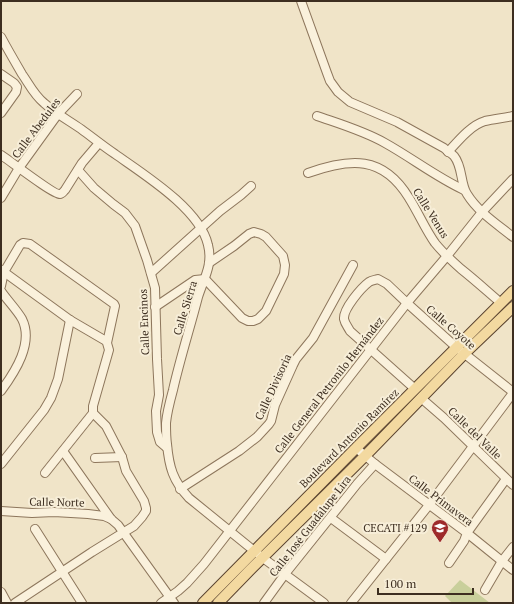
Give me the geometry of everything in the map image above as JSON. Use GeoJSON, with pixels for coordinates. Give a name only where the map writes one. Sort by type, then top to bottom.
{"type":"FeatureCollection","features":[{"type":"Feature","properties":{"kind":"main road","name":"Boulevard Antonio Ramírez"},"geometry":{"type":"LineString","coordinates":[[203,603],[513,291]]}},
{"type":"Feature","properties":{"kind":"main road","name":"Boulevard Antonio Ramírez"},"geometry":{"type":"LineString","coordinates":[[218,603],[366,456],[464,354],[513,307]]}},
{"type":"Feature","properties":{"kind":"street"},"geometry":{"type":"LineString","coordinates":[[301,1],[330,81],[338,92],[350,102],[397,122],[454,156],[458,164],[464,190],[482,212],[513,237]]}},
{"type":"Feature","properties":{"kind":"street","name":"Calle Sierra"},"geometry":{"type":"LineString","coordinates":[[1,37],[33,91],[43,103],[175,198],[182,204],[206,236],[210,253],[209,263],[177,372],[166,422],[169,463],[180,489],[189,498],[263,558],[324,603]]}},
{"type":"Feature","properties":{"kind":"street"},"geometry":{"type":"LineString","coordinates":[[1,74],[14,83],[17,87],[16,92],[1,113]]}},
{"type":"Feature","properties":{"kind":"street","name":"Calle Abedules"},"geometry":{"type":"LineString","coordinates":[[1,198],[58,114],[77,94]]}},
{"type":"Feature","properties":{"kind":"street"},"geometry":{"type":"LineString","coordinates":[[317,116],[385,142],[448,182],[464,190]]}},
{"type":"Feature","properties":{"kind":"street"},"geometry":{"type":"LineString","coordinates":[[448,152],[462,137],[482,122],[513,116]]}},
{"type":"Feature","properties":{"kind":"street"},"geometry":{"type":"LineString","coordinates":[[1,155],[47,188],[60,194],[63,193],[78,170],[99,143]]}},
{"type":"Feature","properties":{"kind":"street","name":"Calle Venus"},"geometry":{"type":"LineString","coordinates":[[308,173],[342,163],[368,164],[380,168],[398,183],[408,196],[436,244],[447,256],[501,303]]}},
{"type":"Feature","properties":{"kind":"street","name":"Calle Encinos"},"geometry":{"type":"LineString","coordinates":[[78,170],[94,188],[126,213],[135,226],[151,273],[155,288],[159,395],[156,411],[157,432],[160,442],[167,448]]}},
{"type":"Feature","properties":{"kind":"street","name":"Calle General Petronilo Hernández"},"geometry":{"type":"LineString","coordinates":[[161,603],[172,600],[204,564],[407,303],[482,212],[513,179]]}},
{"type":"Feature","properties":{"kind":"street"},"geometry":{"type":"LineString","coordinates":[[151,273],[251,186]]}},
{"type":"Feature","properties":{"kind":"street"},"geometry":{"type":"LineString","coordinates":[[155,307],[195,280],[205,279],[242,318],[248,321],[253,321],[258,319],[266,311],[284,274],[285,265],[283,256],[266,237],[254,232],[209,263]]}},
{"type":"Feature","properties":{"kind":"street"},"geometry":{"type":"LineString","coordinates":[[1,286],[3,271],[20,245],[23,243],[30,244],[114,304],[115,308],[108,343],[109,350],[93,406],[93,413],[45,473]]}},
{"type":"Feature","properties":{"kind":"street","name":"Calle Divisoria"},"geometry":{"type":"LineString","coordinates":[[180,489],[239,451],[257,437],[269,424],[275,405],[296,359],[313,338],[353,265]]}},
{"type":"Feature","properties":{"kind":"street"},"geometry":{"type":"LineString","coordinates":[[3,271],[70,320],[108,343]]}},
{"type":"Feature","properties":{"kind":"street","name":"Calle Coyote"},"geometry":{"type":"LineString","coordinates":[[371,349],[348,328],[344,318],[348,308],[360,290],[369,282],[380,280],[387,284],[464,354],[513,393]]}},
{"type":"Feature","properties":{"kind":"street"},"geometry":{"type":"LineString","coordinates":[[1,291],[22,318],[26,330],[26,339],[20,361],[1,391]]}},
{"type":"Feature","properties":{"kind":"street"},"geometry":{"type":"LineString","coordinates":[[1,464],[44,410],[51,398],[58,379],[70,320]]}},
{"type":"Feature","properties":{"kind":"street"},"geometry":{"type":"LineString","coordinates":[[371,349],[415,389]]}},
{"type":"Feature","properties":{"kind":"street"},"geometry":{"type":"LineString","coordinates":[[351,603],[429,505],[513,393]]}},
{"type":"Feature","properties":{"kind":"street","name":"Calle del Valle"},"geometry":{"type":"LineString","coordinates":[[421,398],[444,418],[472,447],[513,485]]}},
{"type":"Feature","properties":{"kind":"street"},"geometry":{"type":"LineString","coordinates":[[15,603],[134,526],[146,511],[144,501],[126,471],[122,457],[106,426],[93,413]]}},
{"type":"Feature","properties":{"kind":"street","name":"Calle Primavera"},"geometry":{"type":"LineString","coordinates":[[356,448],[513,570]]}},
{"type":"Feature","properties":{"kind":"street"},"geometry":{"type":"LineString","coordinates":[[63,451],[111,519],[118,525],[172,600]]}},
{"type":"Feature","properties":{"kind":"street"},"geometry":{"type":"LineString","coordinates":[[95,458],[122,457]]}},
{"type":"Feature","properties":{"kind":"street","name":"Calle José Guadalupe Lira"},"geometry":{"type":"LineString","coordinates":[[264,603],[285,574],[375,464]]}},
{"type":"Feature","properties":{"kind":"street"},"geometry":{"type":"LineString","coordinates":[[449,563],[464,541],[467,533],[506,479]]}},
{"type":"Feature","properties":{"kind":"street","name":"Calle Norte"},"geometry":{"type":"LineString","coordinates":[[1,511],[88,514],[104,516],[111,519]]}},
{"type":"Feature","properties":{"kind":"street"},"geometry":{"type":"LineString","coordinates":[[331,518],[386,559]]}},
{"type":"Feature","properties":{"kind":"street"},"geometry":{"type":"LineString","coordinates":[[35,529],[82,603]]}},
{"type":"Feature","properties":{"kind":"street"},"geometry":{"type":"LineString","coordinates":[[485,590],[513,547]]}},
{"type":"Feature","properties":{"kind":"street"},"geometry":{"type":"LineString","coordinates":[[1,592],[7,603]]}},
{"type":"Feature","properties":{"kind":"green space"},"geometry":{"type":"Polygon","coordinates":[[[460,580],[490,603],[452,603],[445,596],[460,580]]]}},
{"type":"Feature","properties":{"kind":"place","name":"CECATI #129"},"geometry":{"type":"Point","coordinates":[440,543]}}]}
